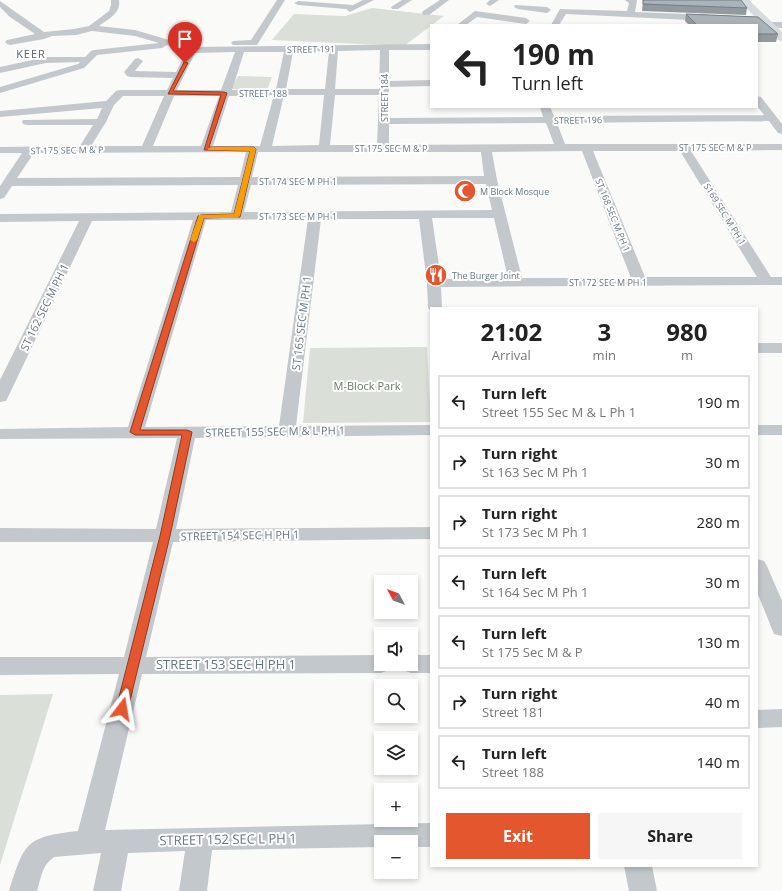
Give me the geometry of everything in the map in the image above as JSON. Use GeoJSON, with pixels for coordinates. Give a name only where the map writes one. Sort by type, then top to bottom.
{"type":"FeatureCollection","features":[{"type":"Feature","properties":{"kind":"main road"},"geometry":{"type":"LineString","coordinates":[[744,1],[775,28]]}},
{"type":"Feature","properties":{"kind":"street"},"geometry":{"type":"LineString","coordinates":[[10,42],[63,32],[76,32],[92,28],[97,22],[113,12],[116,4],[115,0]]}},
{"type":"Feature","properties":{"kind":"street"},"geometry":{"type":"LineString","coordinates":[[0,90],[81,66],[94,53],[172,44],[254,43],[258,32],[275,11],[281,0]]}},
{"type":"Feature","properties":{"kind":"street"},"geometry":{"type":"LineString","coordinates":[[298,3],[352,8],[370,0]]}},
{"type":"Feature","properties":{"kind":"street"},"geometry":{"type":"LineString","coordinates":[[395,7],[408,0]]}},
{"type":"Feature","properties":{"kind":"street"},"geometry":{"type":"LineString","coordinates":[[426,13],[445,0]]}},
{"type":"Feature","properties":{"kind":"street"},"geometry":{"type":"LineString","coordinates":[[525,0],[518,7],[547,10]]}},
{"type":"Feature","properties":{"kind":"street"},"geometry":{"type":"LineString","coordinates":[[571,12],[579,0]]}},
{"type":"Feature","properties":{"kind":"street"},"geometry":{"type":"LineString","coordinates":[[629,0],[634,1],[630,14]]}},
{"type":"Feature","properties":{"kind":"street"},"geometry":{"type":"LineString","coordinates":[[731,1],[744,1]]}},
{"type":"Feature","properties":{"kind":"street"},"geometry":{"type":"LineString","coordinates":[[0,3],[13,15],[44,36]]}},
{"type":"Feature","properties":{"kind":"street"},"geometry":{"type":"LineString","coordinates":[[556,24],[563,11],[602,16],[630,14],[718,19]]}},
{"type":"Feature","properties":{"kind":"street"},"geometry":{"type":"LineString","coordinates":[[462,24],[475,14],[526,21]]}},
{"type":"Feature","properties":{"kind":"street"},"geometry":{"type":"LineString","coordinates":[[749,20],[775,28]]}},
{"type":"Feature","properties":{"kind":"street","name":"STREET 191"},"geometry":{"type":"LineString","coordinates":[[92,28],[140,34],[192,50],[430,47]]}},
{"type":"Feature","properties":{"kind":"street"},"geometry":{"type":"LineString","coordinates":[[0,38],[35,49],[46,60]]}},
{"type":"Feature","properties":{"kind":"street","name":"STREET 184"},"geometry":{"type":"LineString","coordinates":[[383,148],[385,47]]}},
{"type":"Feature","properties":{"kind":"street"},"geometry":{"type":"LineString","coordinates":[[237,216],[246,181],[280,93],[289,49]]}},
{"type":"Feature","properties":{"kind":"street"},"geometry":{"type":"LineString","coordinates":[[324,148],[334,49]]}},
{"type":"Feature","properties":{"kind":"street"},"geometry":{"type":"LineString","coordinates":[[146,150],[170,93],[192,50]]}},
{"type":"Feature","properties":{"kind":"street"},"geometry":{"type":"LineString","coordinates":[[206,149],[240,50]]}},
{"type":"Feature","properties":{"kind":"street"},"geometry":{"type":"LineString","coordinates":[[0,70],[46,60],[88,59]]}},
{"type":"Feature","properties":{"kind":"street"},"geometry":{"type":"LineString","coordinates":[[138,61],[129,72],[130,74],[179,75]]}},
{"type":"Feature","properties":{"kind":"street","name":"STREET 188"},"geometry":{"type":"LineString","coordinates":[[109,104],[120,93],[330,92],[430,83]]}},
{"type":"Feature","properties":{"kind":"street"},"geometry":{"type":"LineString","coordinates":[[758,100],[782,131]]}},
{"type":"Feature","properties":{"kind":"street"},"geometry":{"type":"LineString","coordinates":[[0,114],[109,104],[101,122],[84,149]]}},
{"type":"Feature","properties":{"kind":"street"},"geometry":{"type":"LineString","coordinates":[[437,108],[439,121]]}},
{"type":"Feature","properties":{"kind":"street"},"geometry":{"type":"LineString","coordinates":[[494,108],[497,120]]}},
{"type":"Feature","properties":{"kind":"street"},"geometry":{"type":"LineString","coordinates":[[545,108],[561,148]]}},
{"type":"Feature","properties":{"kind":"street","name":"STREET 196"},"geometry":{"type":"LineString","coordinates":[[384,121],[772,118]]}},
{"type":"Feature","properties":{"kind":"street"},"geometry":{"type":"LineString","coordinates":[[0,122],[101,122]]}},
{"type":"Feature","properties":{"kind":"street","name":"S169 SEC M PH 1"},"geometry":{"type":"LineString","coordinates":[[683,147],[767,281]]}},
{"type":"Feature","properties":{"kind":"street","name":"ST 175 SEC M & P"},"geometry":{"type":"LineString","coordinates":[[0,150],[782,147]]}},
{"type":"Feature","properties":{"kind":"street"},"geometry":{"type":"LineString","coordinates":[[486,148],[516,282]]}},
{"type":"Feature","properties":{"kind":"street","name":"ST 168 SEC M PH 1"},"geometry":{"type":"LineString","coordinates":[[586,148],[640,282]]}},
{"type":"Feature","properties":{"kind":"street"},"geometry":{"type":"LineString","coordinates":[[0,195],[30,150]]}},
{"type":"Feature","properties":{"kind":"street","name":"ST 174 SEC M PH 1"},"geometry":{"type":"LineString","coordinates":[[9,182],[492,180]]}},
{"type":"Feature","properties":{"kind":"street","name":"ST 173 SEC M PH 1"},"geometry":{"type":"LineString","coordinates":[[0,218],[500,214]]}},
{"type":"Feature","properties":{"kind":"street"},"geometry":{"type":"LineString","coordinates":[[425,215],[434,283],[435,307]]}},
{"type":"Feature","properties":{"kind":"street"},"geometry":{"type":"LineString","coordinates":[[135,432],[201,216]]}},
{"type":"Feature","properties":{"kind":"street","name":"ST 165 SEC M PH 1"},"geometry":{"type":"LineString","coordinates":[[287,430],[315,216]]}},
{"type":"Feature","properties":{"kind":"street","name":"ST 162 SEC M PH 1"},"geometry":{"type":"LineString","coordinates":[[0,397],[88,217]]}},
{"type":"Feature","properties":{"kind":"street","name":"ST 172 SEC M PH 1"},"geometry":{"type":"LineString","coordinates":[[434,283],[782,281]]}},
{"type":"Feature","properties":{"kind":"street"},"geometry":{"type":"LineString","coordinates":[[758,348],[782,348]]}},
{"type":"Feature","properties":{"kind":"street","name":"STREET 155 SEC M & L PH 1"},"geometry":{"type":"LineString","coordinates":[[0,434],[287,430],[430,430]]}},
{"type":"Feature","properties":{"kind":"street"},"geometry":{"type":"LineString","coordinates":[[758,430],[782,430]]}},
{"type":"Feature","properties":{"kind":"street"},"geometry":{"type":"LineString","coordinates":[[89,842],[165,536],[187,432]]}},
{"type":"Feature","properties":{"kind":"street","name":"STREET 154 SEC H PH 1"},"geometry":{"type":"LineString","coordinates":[[0,535],[165,536],[430,533]]}},
{"type":"Feature","properties":{"kind":"street"},"geometry":{"type":"LineString","coordinates":[[758,568],[782,628]]}},
{"type":"Feature","properties":{"kind":"street","name":"STREET 153 SEC H PH 1"},"geometry":{"type":"LineString","coordinates":[[0,666],[374,664]]}},
{"type":"Feature","properties":{"kind":"street"},"geometry":{"type":"LineString","coordinates":[[418,664],[430,664]]}},
{"type":"Feature","properties":{"kind":"street"},"geometry":{"type":"LineString","coordinates":[[758,719],[782,718]]}},
{"type":"Feature","properties":{"kind":"street","name":"STREET 152 SEC L PH 1"},"geometry":{"type":"LineString","coordinates":[[23,891],[32,862],[38,853],[49,846],[89,842],[430,835]]}},
{"type":"Feature","properties":{"kind":"street"},"geometry":{"type":"LineString","coordinates":[[193,891],[200,839]]}},
{"type":"Feature","properties":{"kind":"street"},"geometry":{"type":"LineString","coordinates":[[107,891],[116,842]]}},
{"type":"Feature","properties":{"kind":"street"},"geometry":{"type":"LineString","coordinates":[[638,867],[643,891]]}},
{"type":"Feature","properties":{"kind":"green space"},"geometry":{"type":"Polygon","coordinates":[[[372,8],[444,16],[433,24],[430,24],[430,26],[404,46],[272,40],[294,14],[345,16],[372,8]]]}},
{"type":"Feature","properties":{"kind":"green space"},"geometry":{"type":"Polygon","coordinates":[[[238,76],[272,77],[267,90],[231,89],[238,76]]]}},
{"type":"Feature","properties":{"kind":"green space","name":"M-Block Park"},"geometry":{"type":"Polygon","coordinates":[[[427,347],[430,422],[303,423],[310,348],[427,347]]]}},
{"type":"Feature","properties":{"kind":"green space"},"geometry":{"type":"Polygon","coordinates":[[[53,694],[0,865],[0,695],[53,694]]]}},
{"type":"Feature","properties":{"kind":"building"},"geometry":{"type":"Polygon","coordinates":[[[643,0],[741,0],[747,8],[643,4],[643,0]]]}},
{"type":"Feature","properties":{"kind":"building"},"geometry":{"type":"Polygon","coordinates":[[[686,14],[758,17],[778,34],[758,34],[758,24],[696,24],[686,14]]]}},
{"type":"Feature","properties":{"kind":"slow traffic"},"geometry":{"type":"LineString","coordinates":[[194,240],[201,216],[237,216],[254,149],[211,149]]}},
{"type":"Feature","properties":{"kind":"place","name":"M Block Mosque"},"geometry":{"type":"Point","coordinates":[465,191]}},
{"type":"Feature","properties":{"kind":"place","name":"The Burger Joint"},"geometry":{"type":"Point","coordinates":[436,275]}},
{"type":"Feature","properties":{"kind":"district","name":"KEER"},"geometry":{"type":"Point","coordinates":[31,53]}},
{"type":"Feature","properties":{"kind":"route"},"geometry":{"type":"LineString","coordinates":[[122,709],[165,536],[187,432],[135,432],[201,216],[237,216],[254,149],[206,149],[224,93],[170,93],[185,63]]}}]}
